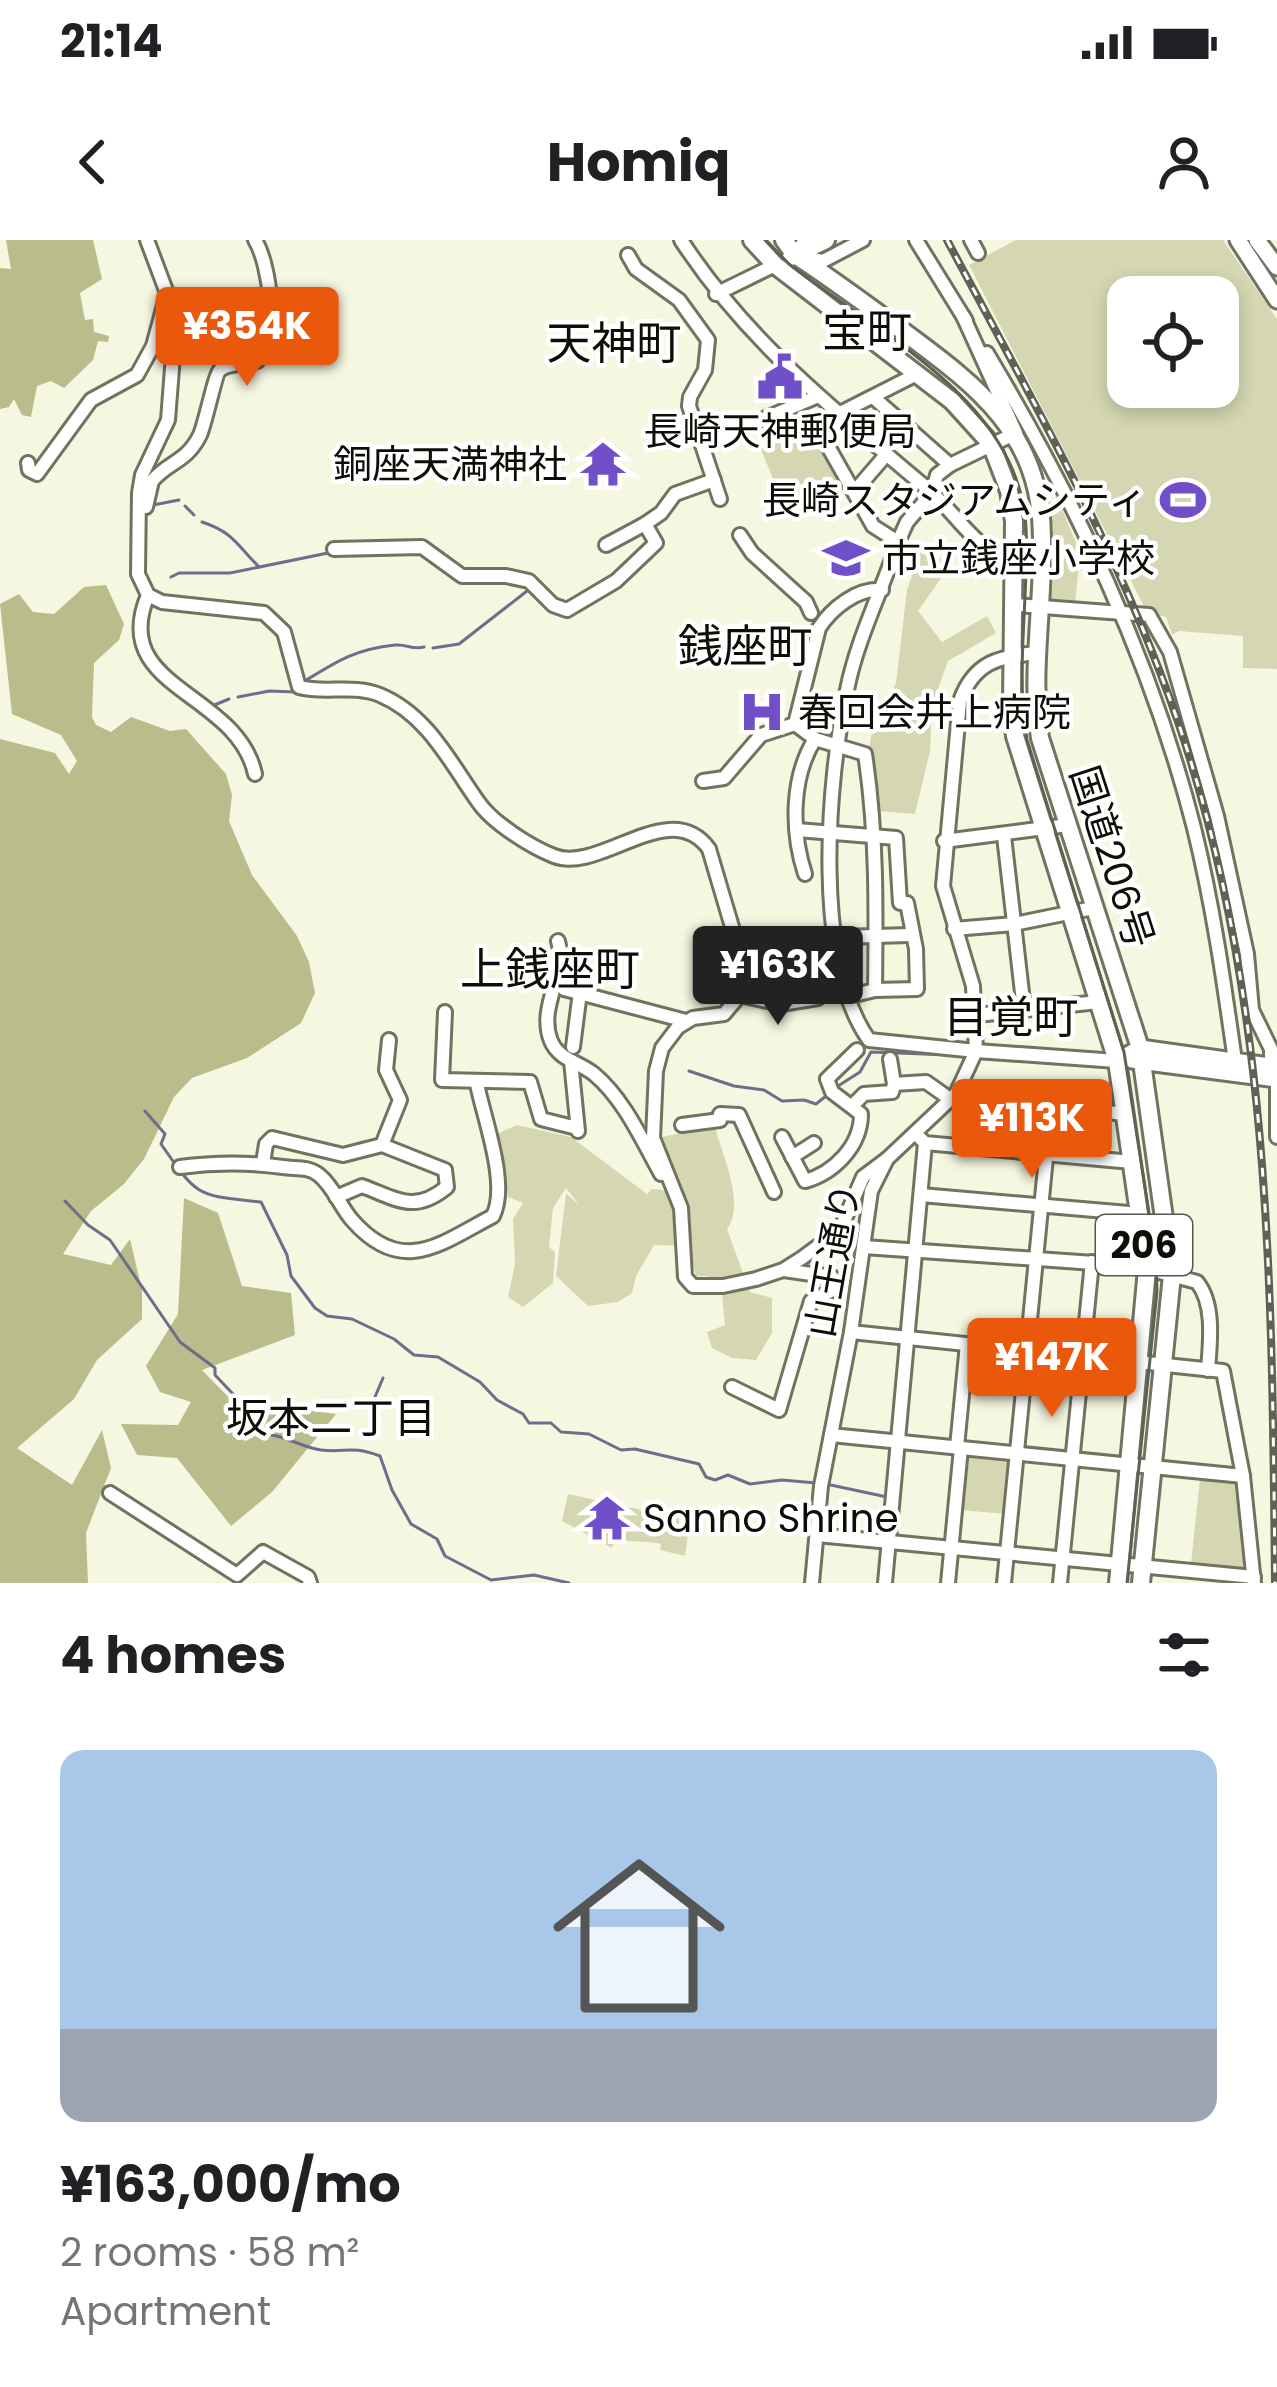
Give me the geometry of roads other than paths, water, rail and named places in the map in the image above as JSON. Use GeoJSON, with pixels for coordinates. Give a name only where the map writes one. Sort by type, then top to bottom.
{"type":"FeatureCollection","features":[{"type":"Feature","properties":{"kind":"highway","name":"国道206号"},"geometry":{"type":"LineString","coordinates":[[752,240],[775,266],[952,401],[991,444],[1009,491],[1016,562],[1015,736],[1117,1061],[1147,1270],[1118,1583]]}},
{"type":"Feature","properties":{"kind":"highway"},"geometry":{"type":"LineString","coordinates":[[775,266],[795,245],[826,240]]}},
{"type":"Feature","properties":{"kind":"highway","name":"国道206号"},"geometry":{"type":"LineString","coordinates":[[795,245],[969,380],[1016,434],[1035,484],[1042,563],[1040,739],[1141,1054],[1172,1274],[1142,1574]]}},
{"type":"Feature","properties":{"kind":"main road"},"geometry":{"type":"LineString","coordinates":[[1238,240],[1277,300]]}},
{"type":"Feature","properties":{"kind":"main road"},"geometry":{"type":"LineString","coordinates":[[1257,240],[1277,267]]}},
{"type":"Feature","properties":{"kind":"main road"},"geometry":{"type":"LineString","coordinates":[[1141,1054],[1275,1073]]}},
{"type":"Feature","properties":{"kind":"main road"},"geometry":{"type":"LineString","coordinates":[[1117,1061],[1141,1054],[1235,1061],[1275,1073]]}},
{"type":"Feature","properties":{"kind":"street"},"geometry":{"type":"LineString","coordinates":[[147,240],[176,317],[168,421],[142,475],[138,574],[148,595],[162,602],[264,613],[284,632],[299,687],[348,687],[379,694],[400,706],[439,744],[484,809],[553,856],[574,859],[672,831],[701,839],[710,849],[737,941],[740,995],[724,1014],[686,1021],[564,989]]}},
{"type":"Feature","properties":{"kind":"street"},"geometry":{"type":"LineString","coordinates":[[139,516],[146,512],[152,482],[182,462],[197,440],[211,408],[217,373],[228,366],[251,364],[266,353],[271,320],[262,251],[255,240]]}},
{"type":"Feature","properties":{"kind":"street"},"geometry":{"type":"LineString","coordinates":[[681,240],[716,294],[816,397],[932,493],[990,551],[1016,562],[1042,563]]}},
{"type":"Feature","properties":{"kind":"street"},"geometry":{"type":"LineString","coordinates":[[795,245],[823,260],[863,240]]}},
{"type":"Feature","properties":{"kind":"street"},"geometry":{"type":"LineString","coordinates":[[916,240],[1002,377],[1062,486],[1122,613],[1163,722],[1193,825],[1235,1061]]}},
{"type":"Feature","properties":{"kind":"street"},"geometry":{"type":"LineString","coordinates":[[628,255],[636,269],[679,300],[708,340],[704,370],[689,401],[720,499]]}},
{"type":"Feature","properties":{"kind":"street"},"geometry":{"type":"LineString","coordinates":[[716,294],[775,266]]}},
{"type":"Feature","properties":{"kind":"street"},"geometry":{"type":"LineString","coordinates":[[28,463],[29,470],[37,474],[92,400],[137,375],[153,346],[168,293]]}},
{"type":"Feature","properties":{"kind":"street"},"geometry":{"type":"LineString","coordinates":[[963,316],[1016,434],[937,475],[932,493],[907,522],[898,542],[846,691],[830,835],[832,939],[868,1040],[1117,1061]]}},
{"type":"Feature","properties":{"kind":"street"},"geometry":{"type":"LineString","coordinates":[[898,542],[873,526],[821,434],[838,414],[917,374]]}},
{"type":"Feature","properties":{"kind":"street"},"geometry":{"type":"LineString","coordinates":[[702,445],[816,397]]}},
{"type":"Feature","properties":{"kind":"street"},"geometry":{"type":"LineString","coordinates":[[873,397],[950,465]]}},
{"type":"Feature","properties":{"kind":"street"},"geometry":{"type":"LineString","coordinates":[[854,492],[885,456]]}},
{"type":"Feature","properties":{"kind":"street"},"geometry":{"type":"LineString","coordinates":[[607,545],[661,513],[675,494],[714,480]]}},
{"type":"Feature","properties":{"kind":"street"},"geometry":{"type":"LineString","coordinates":[[334,549],[422,547],[455,573],[529,581],[553,605],[567,610],[616,581],[656,543],[645,524]]}},
{"type":"Feature","properties":{"kind":"street"},"geometry":{"type":"LineString","coordinates":[[740,535],[812,613]]}},
{"type":"Feature","properties":{"kind":"street"},"geometry":{"type":"LineString","coordinates":[[795,724],[825,618],[859,592],[882,590]]}},
{"type":"Feature","properties":{"kind":"street"},"geometry":{"type":"LineString","coordinates":[[148,595],[138,631],[148,654],[160,674],[239,735],[255,774]]}},
{"type":"Feature","properties":{"kind":"street"},"geometry":{"type":"LineString","coordinates":[[1015,605],[1149,615],[1170,652],[1217,815],[1247,954],[1252,1010],[1270,1049],[1277,1137]]}},
{"type":"Feature","properties":{"kind":"street"},"geometry":{"type":"LineString","coordinates":[[976,1051],[973,986],[943,886],[944,841],[963,694],[977,670],[989,662],[1038,653]]}},
{"type":"Feature","properties":{"kind":"street"},"geometry":{"type":"LineString","coordinates":[[795,724],[815,739],[865,754],[877,887],[875,990]]}},
{"type":"Feature","properties":{"kind":"street"},"geometry":{"type":"LineString","coordinates":[[703,781],[724,778],[761,736],[795,724]]}},
{"type":"Feature","properties":{"kind":"street"},"geometry":{"type":"LineString","coordinates":[[806,874],[796,848],[796,830],[802,760],[815,739]]}},
{"type":"Feature","properties":{"kind":"street"},"geometry":{"type":"LineString","coordinates":[[944,841],[1068,825]]}},
{"type":"Feature","properties":{"kind":"street"},"geometry":{"type":"LineString","coordinates":[[796,830],[896,838],[900,903],[907,903],[916,950],[916,989],[850,996]]}},
{"type":"Feature","properties":{"kind":"street"},"geometry":{"type":"LineString","coordinates":[[1004,836],[1024,1010]]}},
{"type":"Feature","properties":{"kind":"street"},"geometry":{"type":"LineString","coordinates":[[954,929],[1014,924],[1093,908]]}},
{"type":"Feature","properties":{"kind":"street"},"geometry":{"type":"LineString","coordinates":[[799,949],[832,939],[910,935]]}},
{"type":"Feature","properties":{"kind":"street"},"geometry":{"type":"LineString","coordinates":[[558,941],[562,957],[547,1022],[553,1045],[572,1054],[603,1082],[666,1184],[674,1185]]}},
{"type":"Feature","properties":{"kind":"street"},"geometry":{"type":"LineString","coordinates":[[445,1012],[442,1080],[530,1082],[542,1119],[578,1132],[572,1054],[580,992]]}},
{"type":"Feature","properties":{"kind":"street"},"geometry":{"type":"LineString","coordinates":[[740,995],[781,1004],[818,998]]}},
{"type":"Feature","properties":{"kind":"street"},"geometry":{"type":"LineString","coordinates":[[977,1015],[1098,1002]]}},
{"type":"Feature","properties":{"kind":"street"},"geometry":{"type":"LineString","coordinates":[[686,1021],[658,1057],[653,1130],[681,1208],[683,1270],[692,1286],[723,1286],[783,1270],[840,1230],[863,1177],[887,1160]]}},
{"type":"Feature","properties":{"kind":"street"},"geometry":{"type":"LineString","coordinates":[[382,1145],[400,1100],[386,1070],[389,1040]]}},
{"type":"Feature","properties":{"kind":"street"},"geometry":{"type":"LineString","coordinates":[[782,1137],[805,1181],[833,1170],[861,1128],[861,1114],[832,1092],[827,1079],[857,1050]]}},
{"type":"Feature","properties":{"kind":"street","name":"山王通り"},"geometry":{"type":"LineString","coordinates":[[812,1583],[831,1435],[872,1191],[887,1160],[920,1138],[965,1081],[976,1051]]}},
{"type":"Feature","properties":{"kind":"street"},"geometry":{"type":"LineString","coordinates":[[853,1105],[864,1094],[892,1093],[890,1060]]}},
{"type":"Feature","properties":{"kind":"street"},"geometry":{"type":"LineString","coordinates":[[894,1084],[926,1082],[953,1097],[1124,1114]]}},
{"type":"Feature","properties":{"kind":"street"},"geometry":{"type":"LineString","coordinates":[[180,1166],[224,1160],[316,1172],[348,1216],[373,1239],[412,1253],[426,1252],[493,1216],[500,1189],[477,1084]]}},
{"type":"Feature","properties":{"kind":"street"},"geometry":{"type":"LineString","coordinates":[[1004,1583],[1052,1107]]}},
{"type":"Feature","properties":{"kind":"street"},"geometry":{"type":"LineString","coordinates":[[682,1126],[720,1120],[720,1114],[728,1111],[739,1114],[774,1192]]}},
{"type":"Feature","properties":{"kind":"street"},"geometry":{"type":"LineString","coordinates":[[263,1163],[266,1144],[272,1138],[343,1155],[382,1145],[445,1170],[447,1187],[415,1204],[362,1186],[336,1197]]}},
{"type":"Feature","properties":{"kind":"street"},"geometry":{"type":"LineString","coordinates":[[886,1583],[916,1250],[920,1138],[1132,1162]]}},
{"type":"Feature","properties":{"kind":"street"},"geometry":{"type":"LineString","coordinates":[[792,1157],[814,1143]]}},
{"type":"Feature","properties":{"kind":"street"},"geometry":{"type":"LineString","coordinates":[[920,1195],[1140,1214]]}},
{"type":"Feature","properties":{"kind":"street"},"geometry":{"type":"LineString","coordinates":[[864,1247],[1093,1262],[1197,1282],[1203,1289],[1211,1341],[1208,1370]]}},
{"type":"Feature","properties":{"kind":"street"},"geometry":{"type":"LineString","coordinates":[[1060,1583],[1093,1262]]}},
{"type":"Feature","properties":{"kind":"street"},"geometry":{"type":"LineString","coordinates":[[732,1387],[778,1410],[811,1301],[837,1288],[832,1277],[783,1270]]}},
{"type":"Feature","properties":{"kind":"street"},"geometry":{"type":"LineString","coordinates":[[817,1535],[1120,1561],[1142,1574],[1254,1580],[1243,1476],[1223,1371],[851,1332]]}},
{"type":"Feature","properties":{"kind":"street"},"geometry":{"type":"LineString","coordinates":[[948,1583],[968,1344]]}},
{"type":"Feature","properties":{"kind":"street"},"geometry":{"type":"LineString","coordinates":[[831,1435],[1243,1476]]}},
{"type":"Feature","properties":{"kind":"street"},"geometry":{"type":"LineString","coordinates":[[110,1493],[237,1575],[263,1552],[308,1577],[310,1583]]}},
{"type":"Feature","properties":{"kind":"waterway"},"geometry":{"type":"LineString","coordinates":[[153,505],[179,500]]}},
{"type":"Feature","properties":{"kind":"waterway"},"geometry":{"type":"LineString","coordinates":[[185,506],[194,515]]}},
{"type":"Feature","properties":{"kind":"waterway"},"geometry":{"type":"LineString","coordinates":[[202,522],[228,535],[259,567]]}},
{"type":"Feature","properties":{"kind":"waterway"},"geometry":{"type":"LineString","coordinates":[[171,577],[230,573],[328,553]]}},
{"type":"Feature","properties":{"kind":"waterway"},"geometry":{"type":"LineString","coordinates":[[433,648],[459,644],[527,591]]}},
{"type":"Feature","properties":{"kind":"waterway"},"geometry":{"type":"LineString","coordinates":[[305,681],[358,653],[395,645],[424,647]]}},
{"type":"Feature","properties":{"kind":"waterway"},"geometry":{"type":"LineString","coordinates":[[238,697],[295,692]]}},
{"type":"Feature","properties":{"kind":"waterway"},"geometry":{"type":"LineString","coordinates":[[212,706],[229,699]]}},
{"type":"Feature","properties":{"kind":"waterway"},"geometry":{"type":"LineString","coordinates":[[838,1086],[860,1072],[871,1052],[951,1055]]}},
{"type":"Feature","properties":{"kind":"waterway"},"geometry":{"type":"LineString","coordinates":[[689,1071],[764,1090],[782,1101],[816,1104],[826,1096]]}},
{"type":"Feature","properties":{"kind":"waterway"},"geometry":{"type":"LineString","coordinates":[[145,1111],[165,1134],[161,1144],[192,1185],[211,1195],[261,1202],[287,1255],[291,1276],[327,1316],[352,1319],[394,1339],[414,1355],[438,1357],[480,1382],[529,1423],[551,1423],[561,1432],[589,1434],[621,1450],[699,1464],[706,1477],[715,1480],[728,1475],[750,1484],[816,1483]]}},
{"type":"Feature","properties":{"kind":"waterway"},"geometry":{"type":"LineString","coordinates":[[65,1201],[110,1240],[180,1342],[215,1368],[215,1375],[234,1395],[240,1417],[258,1423],[263,1434],[313,1448],[380,1456],[411,1524],[437,1539],[445,1556],[491,1580],[534,1575],[569,1583]]}},
{"type":"Feature","properties":{"kind":"waterway"},"geometry":{"type":"LineString","coordinates":[[372,1404],[383,1378]]}},
{"type":"Feature","properties":{"kind":"waterway"},"geometry":{"type":"LineString","coordinates":[[826,1484],[887,1497]]}},
{"type":"Feature","properties":{"kind":"tram line"},"geometry":{"type":"LineString","coordinates":[[766,240],[789,264],[939,375],[999,443],[1018,483],[1026,528],[1022,688],[1027,740],[1124,1052],[1156,1258],[1157,1291],[1127,1583]]}},
{"type":"Feature","properties":{"kind":"railway"},"geometry":{"type":"LineString","coordinates":[[947,240],[1102,536],[1155,659],[1209,826],[1232,932],[1261,1148],[1272,1366],[1275,1583]]}},
{"type":"Feature","properties":{"kind":"place","name":"長崎天神郵便局"},"geometry":{"type":"Point","coordinates":[780,377]}},
{"type":"Feature","properties":{"kind":"place","name":"銅座天満神社"},"geometry":{"type":"Point","coordinates":[603,464]}},
{"type":"Feature","properties":{"kind":"place","name":"長崎スタジアムシティ"},"geometry":{"type":"Point","coordinates":[1183,500]}},
{"type":"Feature","properties":{"kind":"place","name":"市立銭座小学校"},"geometry":{"type":"Point","coordinates":[846,558]}},
{"type":"Feature","properties":{"kind":"place","name":"春回会井上病院"},"geometry":{"type":"Point","coordinates":[762,712]}},
{"type":"Feature","properties":{"kind":"place","name":"Sanno Shrine"},"geometry":{"type":"Point","coordinates":[607,1518]}},
{"type":"Feature","properties":{"kind":"district","name":"宝町"},"geometry":{"type":"Point","coordinates":[867,331]}},
{"type":"Feature","properties":{"kind":"district","name":"天神町"},"geometry":{"type":"Point","coordinates":[614,343]}},
{"type":"Feature","properties":{"kind":"district","name":"銭座町"},"geometry":{"type":"Point","coordinates":[745,646]}},
{"type":"Feature","properties":{"kind":"district","name":"上銭座町"},"geometry":{"type":"Point","coordinates":[550,969]}},
{"type":"Feature","properties":{"kind":"district","name":"目覚町"},"geometry":{"type":"Point","coordinates":[1011,1017]}},
{"type":"Feature","properties":{"kind":"district","name":"坂本二丁目"},"geometry":{"type":"Point","coordinates":[331,1418]}}]}
